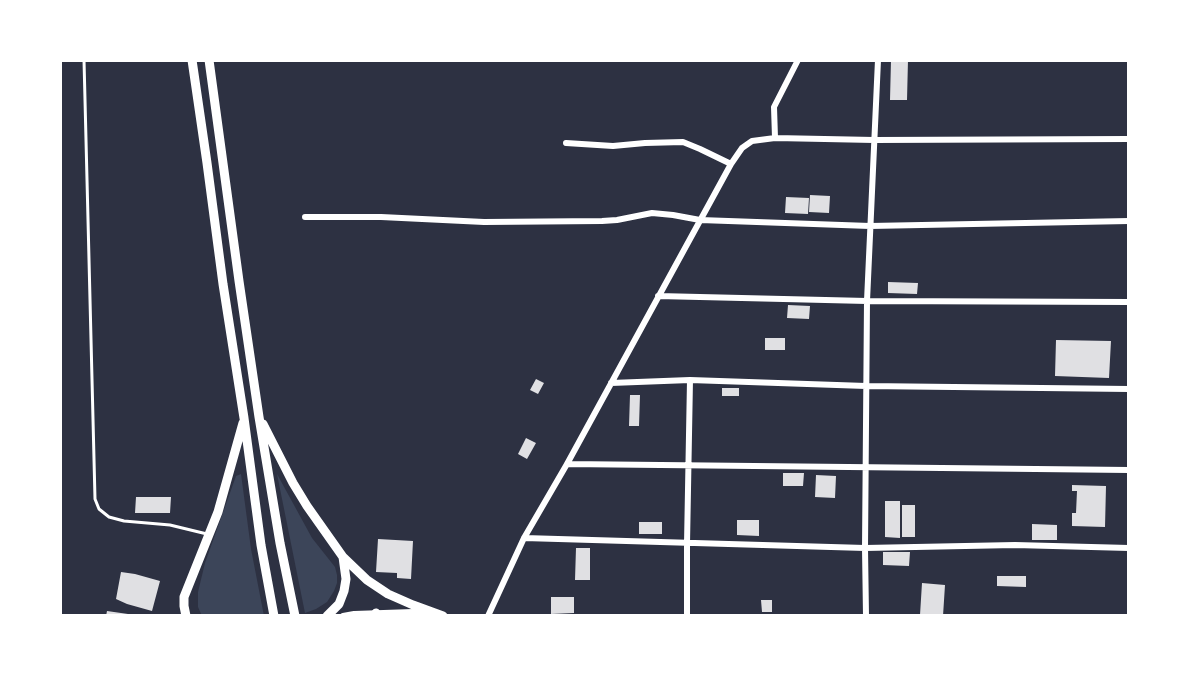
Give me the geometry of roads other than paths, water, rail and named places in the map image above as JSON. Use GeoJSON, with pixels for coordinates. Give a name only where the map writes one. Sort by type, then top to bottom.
{"type":"FeatureCollection","features":[{"type":"Feature","properties":{"kind":"main road"},"geometry":{"type":"LineString","coordinates":[[192,60],[261,545],[274,616]]}},
{"type":"Feature","properties":{"kind":"main road"},"geometry":{"type":"LineString","coordinates":[[209,60],[259,417],[280,543],[295,614]]}},
{"type":"Feature","properties":{"kind":"main road"},"geometry":{"type":"LineString","coordinates":[[259,417],[302,499],[323,532],[343,557],[367,580],[388,594],[444,616]]}},
{"type":"Feature","properties":{"kind":"main road"},"geometry":{"type":"LineString","coordinates":[[186,616],[184,597],[218,512],[244,418]]}},
{"type":"Feature","properties":{"kind":"main road"},"geometry":{"type":"LineString","coordinates":[[327,616],[339,604],[344,591],[346,579],[343,557]]}},
{"type":"Feature","properties":{"kind":"street"},"geometry":{"type":"LineString","coordinates":[[775,138],[774,107],[798,60]]}},
{"type":"Feature","properties":{"kind":"street"},"geometry":{"type":"LineString","coordinates":[[866,616],[867,301],[878,60]]}},
{"type":"Feature","properties":{"kind":"street"},"geometry":{"type":"LineString","coordinates":[[488,616],[525,538],[742,148],[752,141],[775,138],[1129,139]]}},
{"type":"Feature","properties":{"kind":"street"},"geometry":{"type":"LineString","coordinates":[[566,143],[613,146],[682,142],[731,165]]}},
{"type":"Feature","properties":{"kind":"street"},"geometry":{"type":"LineString","coordinates":[[304,217],[381,217],[484,222],[591,221],[617,220],[652,213],[700,220],[870,226],[1129,221]]}},
{"type":"Feature","properties":{"kind":"street"},"geometry":{"type":"LineString","coordinates":[[658,296],[867,301],[1129,302]]}},
{"type":"Feature","properties":{"kind":"street"},"geometry":{"type":"LineString","coordinates":[[611,383],[690,380],[866,386],[1129,389]]}},
{"type":"Feature","properties":{"kind":"street"},"geometry":{"type":"LineString","coordinates":[[687,616],[690,380]]}},
{"type":"Feature","properties":{"kind":"street"},"geometry":{"type":"LineString","coordinates":[[567,464],[1129,470]]}},
{"type":"Feature","properties":{"kind":"street"},"geometry":{"type":"LineString","coordinates":[[525,538],[865,548],[1015,545],[1129,548]]}},
{"type":"Feature","properties":{"kind":"street"},"geometry":{"type":"LineString","coordinates":[[343,616],[413,612],[444,616]]}},
{"type":"Feature","properties":{"kind":"lane"},"geometry":{"type":"LineString","coordinates":[[84,60],[95,499],[99,509],[109,517],[124,521],[170,525],[208,534]]}}]}
